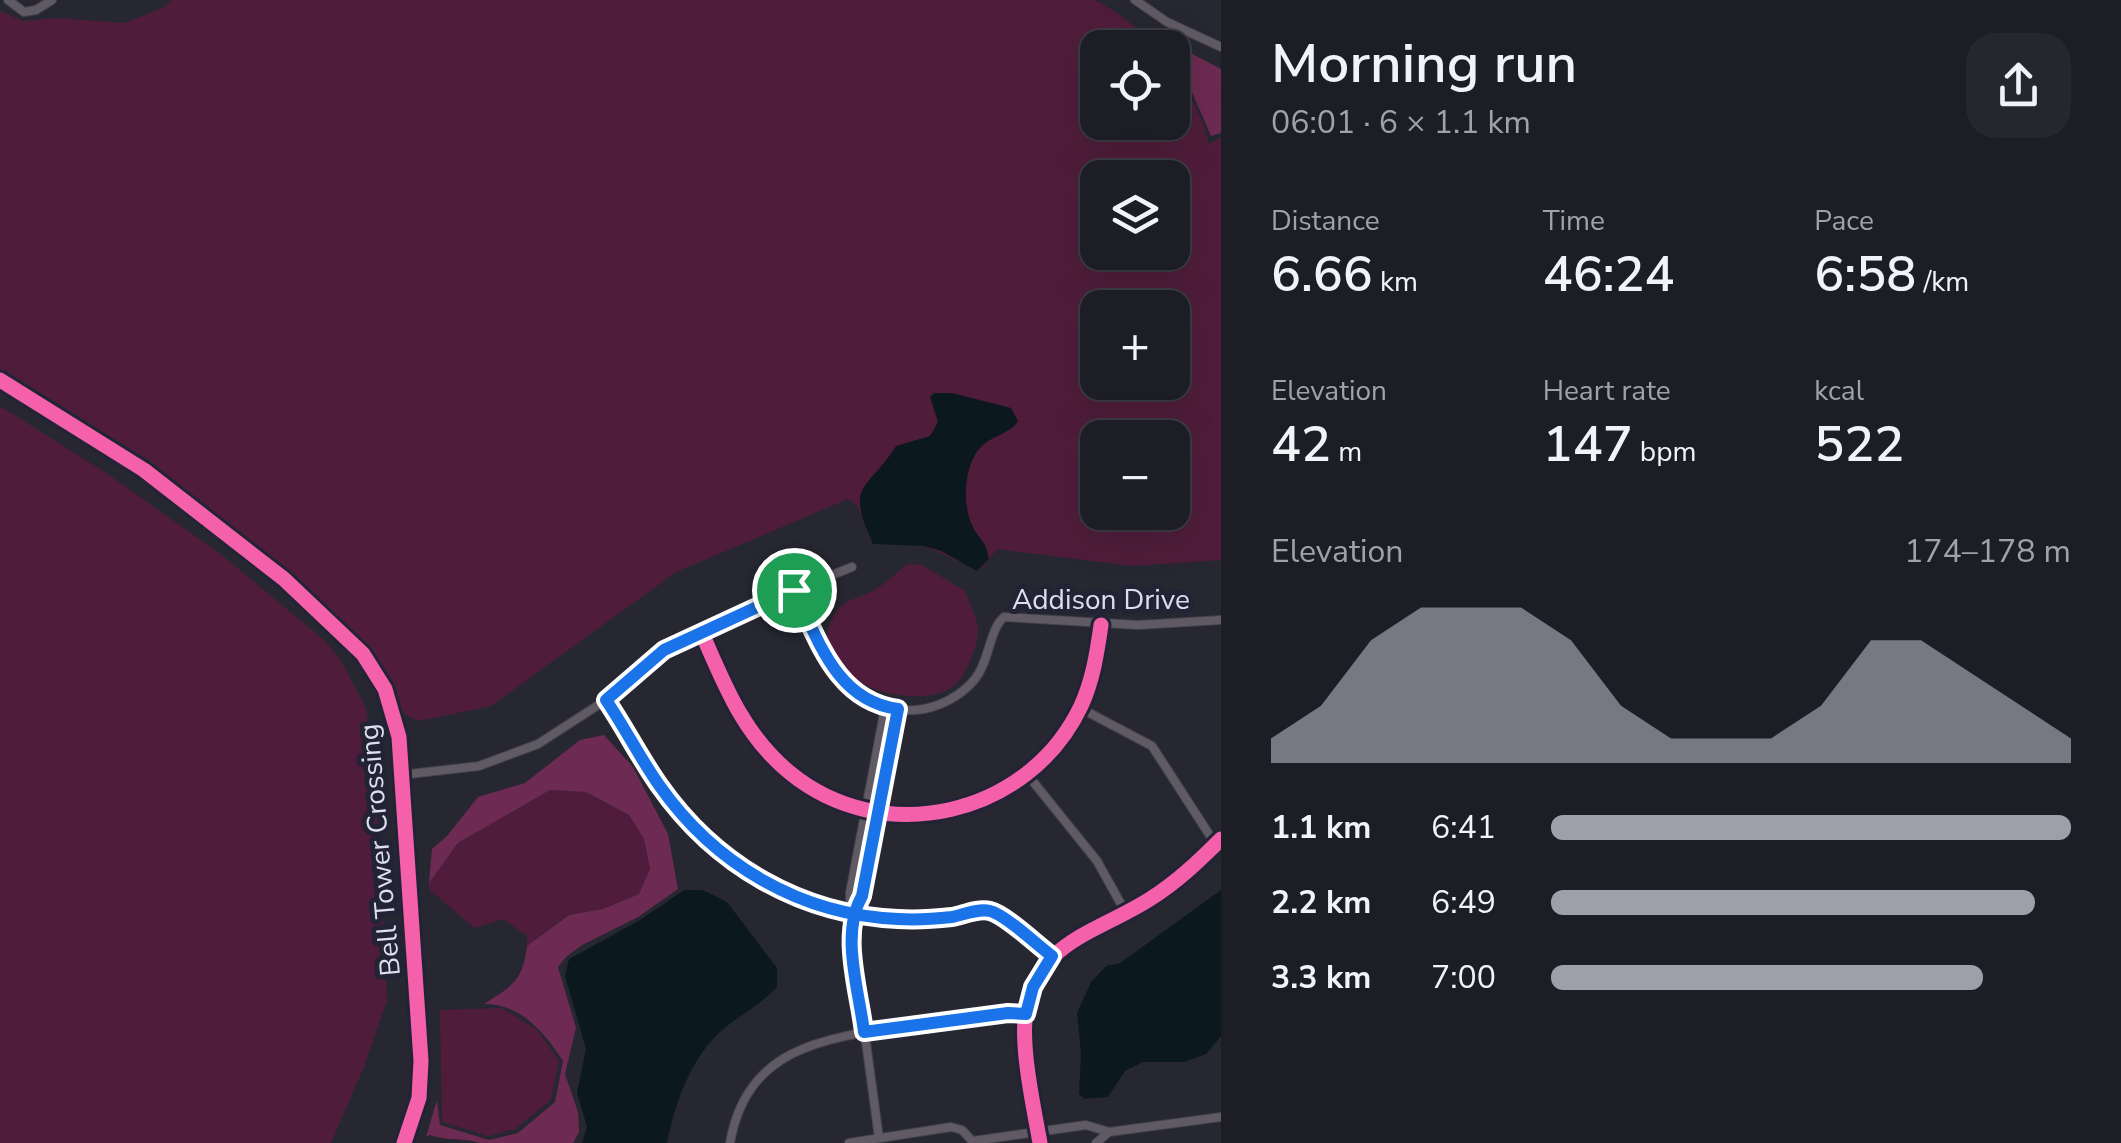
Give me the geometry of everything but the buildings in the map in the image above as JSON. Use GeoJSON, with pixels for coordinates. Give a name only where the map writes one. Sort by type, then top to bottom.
{"type":"FeatureCollection","features":[{"type":"Feature","properties":{"kind":"street"},"geometry":{"type":"LineString","coordinates":[[8,0],[24,12],[52,0]]}},
{"type":"Feature","properties":{"kind":"street"},"geometry":{"type":"LineString","coordinates":[[1135,0],[1167,22],[1221,47]]}},
{"type":"Feature","properties":{"kind":"street","name":"Bell Tower Crossing"},"geometry":{"type":"LineString","coordinates":[[0,380],[100,440],[193,505],[284,579],[351,642],[375,671],[392,708],[402,776],[422,1074],[416,1110],[404,1143]]}},
{"type":"Feature","properties":{"kind":"street"},"geometry":{"type":"LineString","coordinates":[[402,776],[464,769],[515,754],[561,732],[606,700],[651,659],[701,631],[852,567]]}},
{"type":"Feature","properties":{"kind":"street","name":"Addison Drive"},"geometry":{"type":"LineString","coordinates":[[794,590],[836,672],[856,693],[885,708],[898,709],[933,707],[966,688],[988,657],[995,628],[1004,617],[1101,625],[1221,620]]}},
{"type":"Feature","properties":{"kind":"street"},"geometry":{"type":"LineString","coordinates":[[701,631],[735,709],[759,743],[806,785],[866,812],[926,814],[963,808],[998,793],[1027,774],[1054,747],[1080,708],[1096,662],[1101,625]]}},
{"type":"Feature","properties":{"kind":"street"},"geometry":{"type":"LineString","coordinates":[[606,700],[657,783],[707,841],[750,873],[795,898],[852,914],[917,920],[990,911],[1052,956]]}},
{"type":"Feature","properties":{"kind":"street"},"geometry":{"type":"LineString","coordinates":[[878,1138],[850,892],[885,708]]}},
{"type":"Feature","properties":{"kind":"street"},"geometry":{"type":"LineString","coordinates":[[1040,1143],[1024,1029],[1033,987],[1052,956],[1075,937],[1170,886],[1218,842],[1152,746],[1080,708]]}},
{"type":"Feature","properties":{"kind":"street"},"geometry":{"type":"LineString","coordinates":[[852,914],[862,896],[898,709]]}},
{"type":"Feature","properties":{"kind":"street"},"geometry":{"type":"LineString","coordinates":[[1027,774],[1097,861],[1126,913]]}},
{"type":"Feature","properties":{"kind":"street"},"geometry":{"type":"LineString","coordinates":[[730,1143],[744,1102],[779,1062],[820,1040],[1008,1013],[1026,1014]]}},
{"type":"Feature","properties":{"kind":"street"},"geometry":{"type":"LineString","coordinates":[[848,1143],[951,1127],[962,1130],[973,1142],[1090,1125],[1110,1132],[1221,1117]]}},
{"type":"Feature","properties":{"kind":"street"},"geometry":{"type":"LineString","coordinates":[[1096,1143],[1110,1132]]}},
{"type":"Feature","properties":{"kind":"shaded area"},"geometry":{"type":"Polygon","coordinates":[[[172,0],[1095,0],[1138,30],[1080,30],[1080,140],[1190,140],[1190,97],[1209,144],[1221,137],[1221,560],[1133,566],[997,549],[981,569],[920,546],[870,540],[857,505],[848,499],[676,572],[491,706],[419,721],[404,714],[374,654],[252,543],[135,457],[0,373],[0,11],[23,21],[55,18],[124,23],[163,8],[172,0]]]}},
{"type":"Feature","properties":{"kind":"shaded area"},"geometry":{"type":"Polygon","coordinates":[[[1190,53],[1221,69],[1221,133],[1211,136],[1190,87],[1190,53]]]}},
{"type":"Feature","properties":{"kind":"shaded area"},"geometry":{"type":"Polygon","coordinates":[[[934,393],[952,393],[1011,408],[1018,421],[980,448],[968,474],[969,516],[989,559],[977,571],[941,551],[923,546],[873,544],[860,509],[863,489],[896,446],[930,436],[938,422],[930,397],[934,393]]]}},
{"type":"Feature","properties":{"kind":"shaded area"},"geometry":{"type":"Polygon","coordinates":[[[0,406],[103,471],[218,552],[324,640],[340,659],[366,708],[374,761],[387,1000],[364,1067],[331,1143],[0,1143],[0,406]]]}},
{"type":"Feature","properties":{"kind":"shaded area"},"geometry":{"type":"Polygon","coordinates":[[[908,564],[922,565],[965,591],[977,623],[971,660],[957,683],[940,693],[891,694],[845,672],[831,655],[827,633],[838,609],[876,589],[908,564]]]}},
{"type":"Feature","properties":{"kind":"shaded area"},"geometry":{"type":"Polygon","coordinates":[[[604,735],[633,767],[668,834],[678,889],[638,917],[582,945],[558,967],[576,1028],[565,1074],[578,1112],[579,1132],[573,1143],[480,1143],[426,1137],[437,1100],[440,1125],[489,1140],[518,1133],[555,1102],[563,1061],[556,1050],[520,1014],[484,1004],[514,982],[527,946],[569,915],[603,909],[639,894],[650,869],[644,839],[629,815],[586,792],[550,790],[458,843],[429,883],[432,849],[478,797],[525,783],[580,740],[604,735]]]}},
{"type":"Feature","properties":{"kind":"shaded area"},"geometry":{"type":"Polygon","coordinates":[[[550,790],[586,792],[629,815],[644,839],[650,869],[639,894],[603,909],[568,915],[527,946],[527,936],[503,919],[474,928],[429,889],[429,883],[458,843],[550,790]]]}},
{"type":"Feature","properties":{"kind":"shaded area"},"geometry":{"type":"Polygon","coordinates":[[[684,890],[703,890],[727,902],[777,968],[777,987],[706,1047],[684,1086],[667,1143],[582,1143],[587,1127],[577,1093],[586,1049],[565,976],[569,959],[640,920],[684,890]]]}},
{"type":"Feature","properties":{"kind":"shaded area"},"geometry":{"type":"Polygon","coordinates":[[[1221,890],[1221,1036],[1206,1054],[1184,1062],[1143,1062],[1125,1071],[1108,1097],[1084,1099],[1079,1094],[1077,1013],[1091,982],[1106,966],[1120,963],[1221,890]]]}},
{"type":"Feature","properties":{"kind":"shaded area"},"geometry":{"type":"Polygon","coordinates":[[[502,1008],[537,1030],[559,1061],[551,1100],[515,1129],[489,1136],[442,1122],[440,1010],[502,1008]]]}},
{"type":"Feature","properties":{"kind":"cycle path"},"geometry":{"type":"LineString","coordinates":[[0,380],[144,470],[284,579],[363,654],[385,689],[399,737],[421,1061],[419,1098],[404,1143]]}},
{"type":"Feature","properties":{"kind":"cycle path"},"geometry":{"type":"LineString","coordinates":[[701,631],[747,725],[789,772],[826,796],[867,810],[909,814],[951,810],[991,796],[1027,774],[1057,744],[1081,706],[1094,666],[1101,625]]}},
{"type":"Feature","properties":{"kind":"cycle path"},"geometry":{"type":"LineString","coordinates":[[1040,1143],[1025,1034],[1030,994],[1040,973],[1070,943],[1169,886],[1221,839]]}},
{"type":"Feature","properties":{"kind":"route"},"geometry":{"type":"LineString","coordinates":[[794,590],[664,650],[606,700],[657,783],[689,823],[728,858],[772,886],[819,906],[852,914],[876,918],[917,920],[983,910],[996,914],[1052,956],[1033,987],[1026,1014],[864,1032],[852,914],[862,896],[898,709],[869,702],[845,683],[828,659],[794,590]]}}]}
